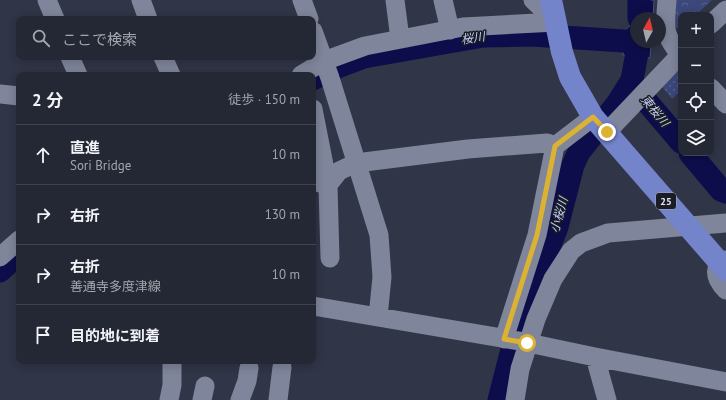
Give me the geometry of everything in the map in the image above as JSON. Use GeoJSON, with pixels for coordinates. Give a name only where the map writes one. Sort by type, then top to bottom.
{"type":"FeatureCollection","features":[{"type":"Feature","properties":{"kind":"main road","name":"25"},"geometry":{"type":"LineString","coordinates":[[551,0],[562,52],[570,77],[600,125],[688,226],[724,264]]}},
{"type":"Feature","properties":{"kind":"street"},"geometry":{"type":"LineString","coordinates":[[48,0],[54,16]]}},
{"type":"Feature","properties":{"kind":"street"},"geometry":{"type":"LineString","coordinates":[[141,0],[147,16]]}},
{"type":"Feature","properties":{"kind":"street"},"geometry":{"type":"LineString","coordinates":[[302,0],[307,16]]}},
{"type":"Feature","properties":{"kind":"street"},"geometry":{"type":"LineString","coordinates":[[395,0],[400,39]]}},
{"type":"Feature","properties":{"kind":"street"},"geometry":{"type":"LineString","coordinates":[[443,0],[450,30]]}},
{"type":"Feature","properties":{"kind":"street"},"geometry":{"type":"LineString","coordinates":[[533,0],[556,22]]}},
{"type":"Feature","properties":{"kind":"street"},"geometry":{"type":"LineString","coordinates":[[667,0],[665,28],[667,36],[678,51]]}},
{"type":"Feature","properties":{"kind":"street"},"geometry":{"type":"LineString","coordinates":[[714,21],[726,10]]}},
{"type":"Feature","properties":{"kind":"street"},"geometry":{"type":"LineString","coordinates":[[310,72],[326,67],[365,46],[463,27],[556,22]]}},
{"type":"Feature","properties":{"kind":"street"},"geometry":{"type":"LineString","coordinates":[[316,39],[379,235],[382,277],[378,317]]}},
{"type":"Feature","properties":{"kind":"street"},"geometry":{"type":"LineString","coordinates":[[320,183],[339,171],[356,163],[468,149],[547,143],[555,146],[600,125],[643,95],[678,58]]}},
{"type":"Feature","properties":{"kind":"street"},"geometry":{"type":"LineString","coordinates":[[71,60],[77,72]]}},
{"type":"Feature","properties":{"kind":"street"},"geometry":{"type":"LineString","coordinates":[[165,60],[170,72]]}},
{"type":"Feature","properties":{"kind":"street"},"geometry":{"type":"LineString","coordinates":[[714,91],[726,104]]}},
{"type":"Feature","properties":{"kind":"street"},"geometry":{"type":"LineString","coordinates":[[0,94],[16,96]]}},
{"type":"Feature","properties":{"kind":"street"},"geometry":{"type":"LineString","coordinates":[[316,141],[330,258]]}},
{"type":"Feature","properties":{"kind":"street"},"geometry":{"type":"LineString","coordinates":[[515,400],[520,369],[514,340],[555,146]]}},
{"type":"Feature","properties":{"kind":"street"},"geometry":{"type":"LineString","coordinates":[[514,340],[571,251],[581,243],[608,233],[726,223]]}},
{"type":"Feature","properties":{"kind":"street"},"geometry":{"type":"LineString","coordinates":[[0,257],[16,243]]}},
{"type":"Feature","properties":{"kind":"street"},"geometry":{"type":"LineString","coordinates":[[724,264],[716,269],[717,278],[726,290]]}},
{"type":"Feature","properties":{"kind":"street"},"geometry":{"type":"LineString","coordinates":[[316,307],[514,340],[596,358],[726,382]]}},
{"type":"Feature","properties":{"kind":"street"},"geometry":{"type":"LineString","coordinates":[[596,358],[607,400]]}},
{"type":"Feature","properties":{"kind":"street"},"geometry":{"type":"LineString","coordinates":[[168,400],[172,385],[172,364]]}},
{"type":"Feature","properties":{"kind":"street"},"geometry":{"type":"LineString","coordinates":[[278,400],[282,367]]}},
{"type":"Feature","properties":{"kind":"street"},"geometry":{"type":"LineString","coordinates":[[240,400],[247,381],[249,368]]}},
{"type":"Feature","properties":{"kind":"green space"},"geometry":{"type":"Polygon","coordinates":[[[674,0],[712,0],[699,12],[678,12],[678,28],[676,28],[672,22],[674,0]]]}},
{"type":"Feature","properties":{"kind":"green space"},"geometry":{"type":"Polygon","coordinates":[[[678,64],[678,93],[672,99],[660,84],[678,64]]]}},
{"type":"Feature","properties":{"kind":"shaded area"},"geometry":{"type":"Polygon","coordinates":[[[641,0],[654,0],[653,12],[639,12],[641,0]]]}},
{"type":"Feature","properties":{"kind":"shaded area"},"geometry":{"type":"Polygon","coordinates":[[[630,26],[630,48],[651,48],[650,58],[623,55],[624,31],[630,26]]]}},
{"type":"Feature","properties":{"kind":"waterway","name":"桜川"},"geometry":{"type":"LineString","coordinates":[[639,0],[639,12]]}},
{"type":"Feature","properties":{"kind":"waterway","name":"桜川"},"geometry":{"type":"LineString","coordinates":[[316,78],[364,57],[483,36],[532,35],[630,41]]}},
{"type":"Feature","properties":{"kind":"waterway","name":"小桜川"},"geometry":{"type":"LineString","coordinates":[[499,400],[518,326],[557,227],[573,165],[579,152],[617,104],[632,80],[638,48]]}},
{"type":"Feature","properties":{"kind":"waterway","name":"東桜川"},"geometry":{"type":"LineString","coordinates":[[632,80],[636,89],[678,138]]}},
{"type":"Feature","properties":{"kind":"waterway","name":"東桜川"},"geometry":{"type":"LineString","coordinates":[[693,156],[721,190],[726,192]]}},
{"type":"Feature","properties":{"kind":"waterway","name":"桜川"},"geometry":{"type":"LineString","coordinates":[[0,271],[16,257]]}},
{"type":"Feature","properties":{"kind":"route"},"geometry":{"type":"LineString","coordinates":[[527,343],[504,339],[537,235],[555,146],[593,117],[607,132]]}}]}
